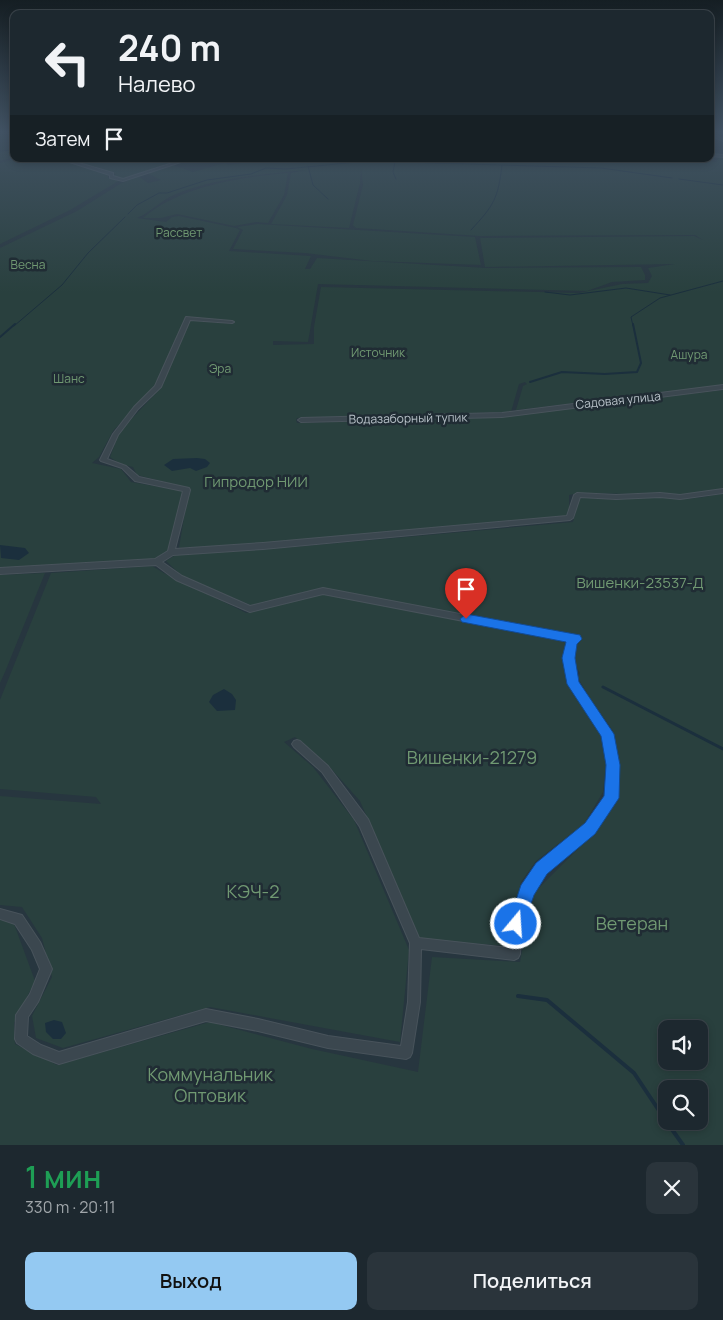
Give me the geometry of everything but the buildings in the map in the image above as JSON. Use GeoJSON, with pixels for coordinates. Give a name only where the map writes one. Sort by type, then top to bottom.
{"type":"FeatureCollection","features":[{"type":"Feature","properties":{"kind":"street"},"geometry":{"type":"LineString","coordinates":[[172,552],[186,490],[137,479],[124,467],[103,460],[115,435],[136,408],[158,387],[188,318],[232,322]]}},
{"type":"Feature","properties":{"kind":"street","name":"Садовая улица"},"geometry":{"type":"LineString","coordinates":[[514,413],[723,387]]}},
{"type":"Feature","properties":{"kind":"street","name":"Водазаборный тупик"},"geometry":{"type":"LineString","coordinates":[[301,420],[514,413]]}},
{"type":"Feature","properties":{"kind":"street"},"geometry":{"type":"LineString","coordinates":[[0,571],[157,562],[172,552],[263,546],[570,518],[577,495],[616,497],[660,495],[680,497],[723,491]]}},
{"type":"Feature","properties":{"kind":"street"},"geometry":{"type":"LineString","coordinates":[[157,562],[179,578],[250,609],[323,591],[576,639],[572,642],[568,658],[573,684],[607,734],[613,765],[612,798],[590,829],[541,869],[527,891],[516,924],[514,954],[416,944]]}},
{"type":"Feature","properties":{"kind":"street"},"geometry":{"type":"LineString","coordinates":[[0,914],[18,918],[36,946],[46,970],[34,998],[22,1015],[21,1039],[37,1050],[59,1058],[206,1015],[328,1042],[406,1053],[414,1002],[416,944],[364,823],[325,769],[297,744]]}},
{"type":"Feature","properties":{"kind":"green space"},"geometry":{"type":"Polygon","coordinates":[[[0,186],[109,186],[70,210],[0,244],[0,186]]]}},
{"type":"Feature","properties":{"kind":"green space"},"geometry":{"type":"Polygon","coordinates":[[[116,186],[199,186],[171,197],[137,218],[166,222],[172,217],[179,216],[236,228],[240,230],[229,251],[311,256],[305,269],[310,269],[317,258],[486,268],[641,267],[645,275],[645,280],[612,282],[587,291],[318,284],[308,342],[273,341],[273,345],[314,344],[314,327],[321,287],[579,293],[622,284],[648,283],[652,276],[648,268],[675,264],[485,267],[480,238],[694,236],[703,240],[695,235],[480,236],[356,228],[353,225],[363,186],[723,186],[723,386],[516,410],[523,386],[527,384],[525,382],[519,384],[511,412],[297,418],[296,420],[297,423],[478,418],[723,390],[723,489],[695,495],[579,493],[569,495],[569,514],[566,516],[269,543],[179,548],[189,488],[137,475],[133,467],[120,464],[110,457],[120,431],[158,391],[189,320],[233,324],[234,322],[186,317],[153,389],[113,431],[99,457],[92,463],[121,469],[131,482],[183,491],[168,552],[152,561],[0,569],[0,248],[77,211],[116,186]]]}},
{"type":"Feature","properties":{"kind":"green space"},"geometry":{"type":"Polygon","coordinates":[[[206,186],[286,186],[284,195],[268,223],[256,222],[234,226],[177,214],[161,218],[143,218],[158,207],[206,186]]]}},
{"type":"Feature","properties":{"kind":"green space"},"geometry":{"type":"Polygon","coordinates":[[[289,186],[359,186],[349,228],[271,224],[287,195],[289,186]]]}},
{"type":"Feature","properties":{"kind":"green space"},"geometry":{"type":"Polygon","coordinates":[[[258,224],[475,237],[481,265],[372,261],[305,253],[233,249],[243,230],[237,227],[258,224]]]}},
{"type":"Feature","properties":{"kind":"green space"},"geometry":{"type":"Polygon","coordinates":[[[723,493],[723,1145],[0,1145],[0,920],[13,921],[35,981],[14,1023],[15,1044],[57,1065],[210,1022],[312,1049],[418,1072],[432,957],[520,962],[533,894],[596,831],[615,801],[619,761],[613,731],[578,678],[580,673],[571,658],[575,643],[579,641],[576,635],[476,618],[323,588],[253,606],[183,577],[166,561],[180,552],[282,548],[573,522],[579,499],[583,498],[705,497],[723,493]]]}},
{"type":"Feature","properties":{"kind":"green space"},"geometry":{"type":"Polygon","coordinates":[[[152,566],[246,613],[321,594],[569,639],[568,683],[601,734],[606,764],[603,792],[584,824],[536,861],[521,882],[506,946],[420,939],[360,801],[326,763],[295,737],[284,742],[313,767],[354,820],[409,950],[400,1042],[210,1007],[63,1048],[36,1038],[32,1016],[52,977],[42,938],[22,907],[0,905],[0,796],[101,804],[96,797],[0,789],[0,700],[51,573],[152,566]]]}},
{"type":"Feature","properties":{"kind":"green space"},"geometry":{"type":"Polygon","coordinates":[[[45,573],[5,672],[0,683],[0,575],[45,573]]]}},
{"type":"Feature","properties":{"kind":"water"},"geometry":{"type":"Polygon","coordinates":[[[173,459],[205,459],[210,463],[207,467],[196,471],[190,468],[172,471],[164,465],[173,459]]]}},
{"type":"Feature","properties":{"kind":"water"},"geometry":{"type":"Polygon","coordinates":[[[0,545],[25,548],[29,553],[19,560],[1,558],[0,545]]]}},
{"type":"Feature","properties":{"kind":"water"},"geometry":{"type":"Polygon","coordinates":[[[224,689],[232,694],[236,700],[235,710],[217,711],[209,702],[213,695],[224,689]]]}},
{"type":"Feature","properties":{"kind":"water"},"geometry":{"type":"Polygon","coordinates":[[[54,1020],[62,1022],[66,1033],[61,1039],[53,1039],[46,1032],[45,1023],[54,1020]]]}},
{"type":"Feature","properties":{"kind":"waterway"},"geometry":{"type":"LineString","coordinates":[[128,214],[137,205],[159,193],[167,193],[187,186]]}},
{"type":"Feature","properties":{"kind":"waterway"},"geometry":{"type":"LineString","coordinates":[[315,186],[328,199]]}},
{"type":"Feature","properties":{"kind":"waterway"},"geometry":{"type":"LineString","coordinates":[[471,230],[494,201],[499,186]]}},
{"type":"Feature","properties":{"kind":"waterway"},"geometry":{"type":"LineString","coordinates":[[14,326],[62,285],[88,253],[125,217]]}},
{"type":"Feature","properties":{"kind":"waterway"},"geometry":{"type":"LineString","coordinates":[[633,326],[631,317],[660,298],[723,281]]}},
{"type":"Feature","properties":{"kind":"waterway"},"geometry":{"type":"LineString","coordinates":[[545,292],[570,295],[626,288],[670,295]]}},
{"type":"Feature","properties":{"kind":"waterway"},"geometry":{"type":"LineString","coordinates":[[0,337],[15,324]]}},
{"type":"Feature","properties":{"kind":"waterway"},"geometry":{"type":"LineString","coordinates":[[530,382],[562,372],[605,374],[637,372],[641,363],[633,324]]}},
{"type":"Feature","properties":{"kind":"waterway"},"geometry":{"type":"LineString","coordinates":[[603,687],[723,749]]}},
{"type":"Feature","properties":{"kind":"waterway"},"geometry":{"type":"LineString","coordinates":[[518,996],[547,1000],[634,1073],[683,1145]]}},
{"type":"Feature","properties":{"kind":"route"},"geometry":{"type":"LineString","coordinates":[[466,619],[576,639],[572,642],[568,658],[573,684],[607,734],[613,765],[612,798],[590,829],[541,869],[527,891],[516,924]]}},
{"type":"Feature","properties":{"kind":"park label","name":"Рассвет"},"geometry":{"type":"Point","coordinates":[179,232]}},
{"type":"Feature","properties":{"kind":"park label","name":"Весна"},"geometry":{"type":"Point","coordinates":[28,264]}},
{"type":"Feature","properties":{"kind":"park label","name":"Источник"},"geometry":{"type":"Point","coordinates":[378,352]}},
{"type":"Feature","properties":{"kind":"park label","name":"Ашура"},"geometry":{"type":"Point","coordinates":[689,354]}},
{"type":"Feature","properties":{"kind":"park label","name":"Эра"},"geometry":{"type":"Point","coordinates":[220,368]}},
{"type":"Feature","properties":{"kind":"park label","name":"Шанс"},"geometry":{"type":"Point","coordinates":[69,378]}},
{"type":"Feature","properties":{"kind":"park label","name":"Гипродор НИИ"},"geometry":{"type":"Point","coordinates":[256,481]}},
{"type":"Feature","properties":{"kind":"park label","name":"Вишенки-23537-Д"},"geometry":{"type":"Point","coordinates":[640,582]}},
{"type":"Feature","properties":{"kind":"park label","name":"Вишенки-21279"},"geometry":{"type":"Point","coordinates":[472,757]}},
{"type":"Feature","properties":{"kind":"park label","name":"КЭЧ-2"},"geometry":{"type":"Point","coordinates":[253,891]}},
{"type":"Feature","properties":{"kind":"park label","name":"Ветеран"},"geometry":{"type":"Point","coordinates":[632,923]}},
{"type":"Feature","properties":{"kind":"park label","name":"Коммунальник Оптовик"},"geometry":{"type":"Point","coordinates":[210,1084]}}]}
